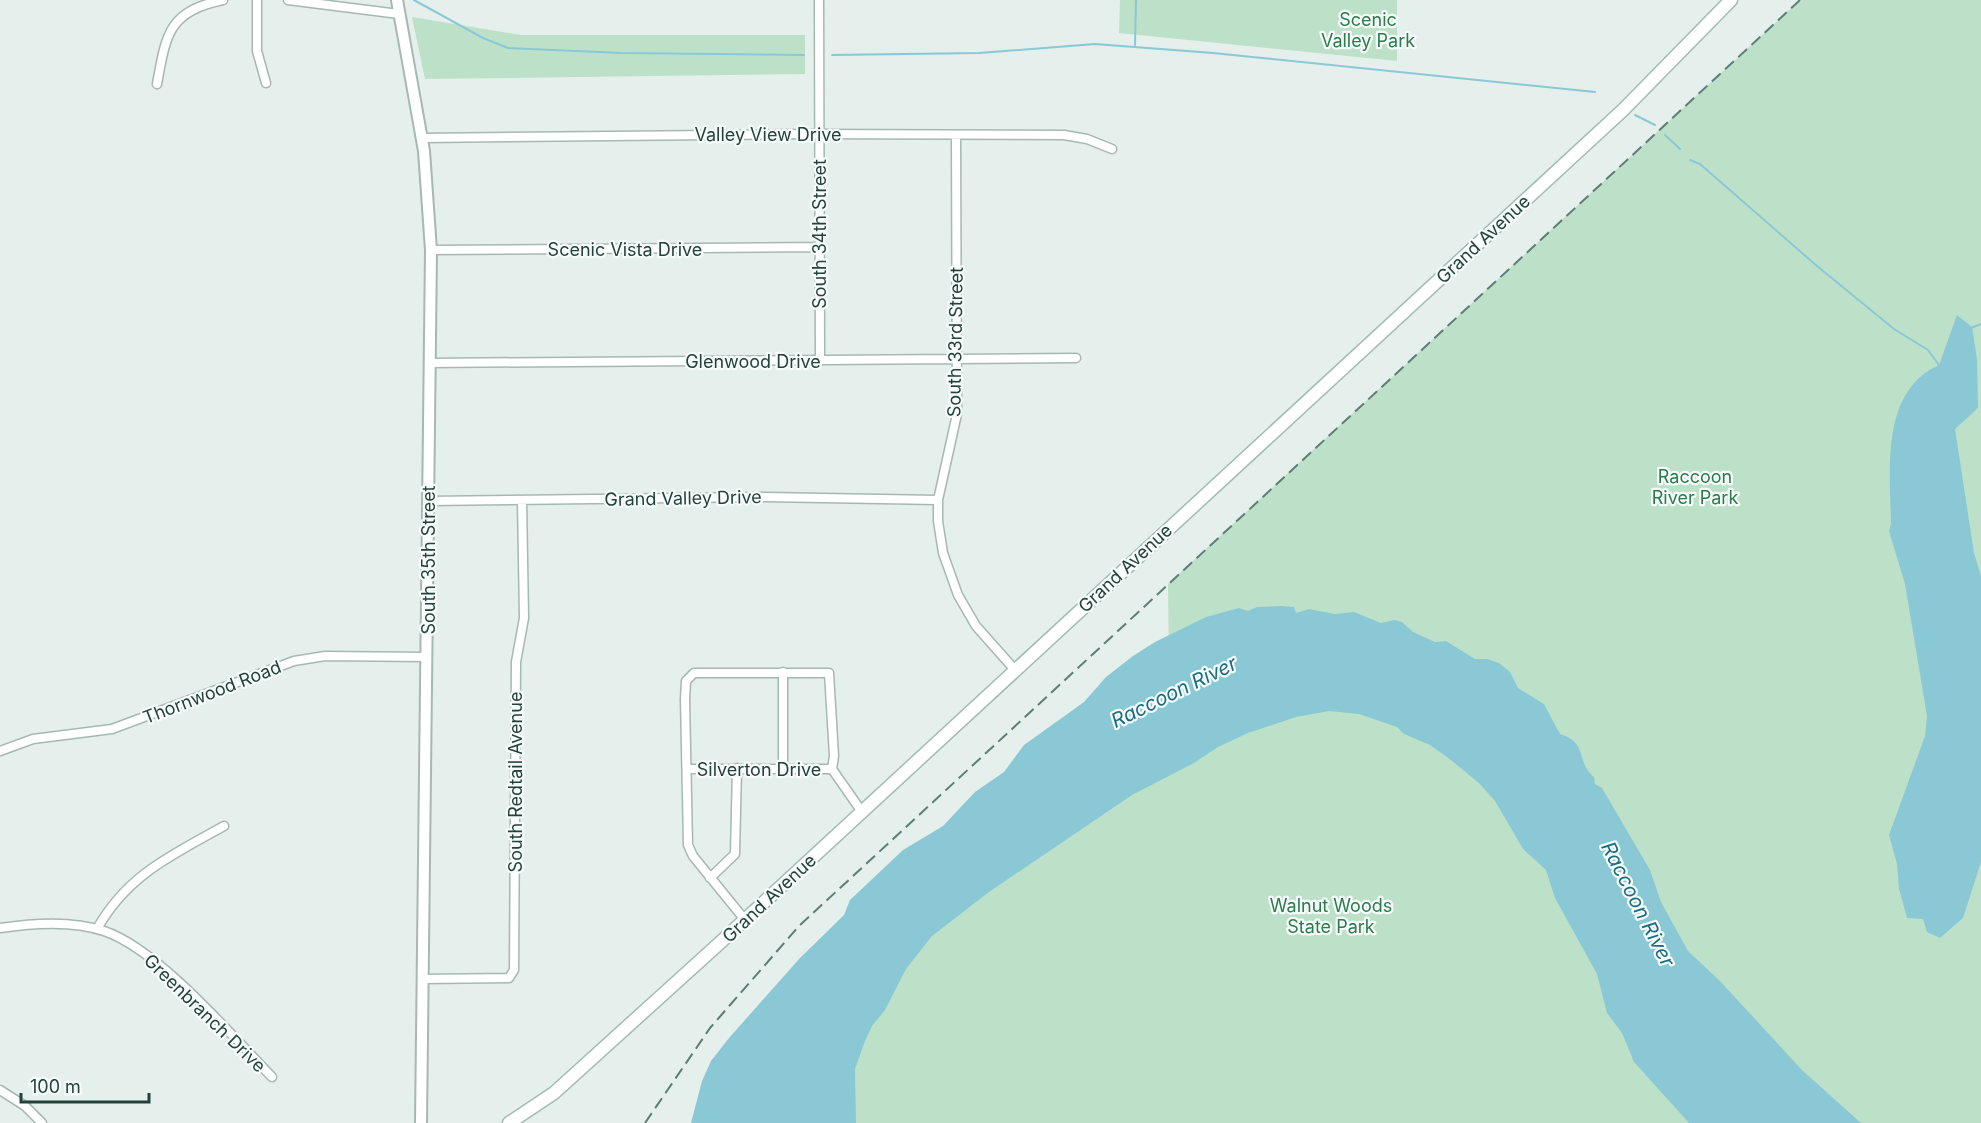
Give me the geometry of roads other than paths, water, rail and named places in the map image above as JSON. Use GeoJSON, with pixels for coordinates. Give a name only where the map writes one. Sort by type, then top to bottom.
{"type":"FeatureCollection","features":[{"type":"Feature","properties":{"kind":"main road","name":"Grand Avenue"},"geometry":{"type":"LineString","coordinates":[[509,1123],[554,1093],[745,920],[1623,110],[1731,0]]}},
{"type":"Feature","properties":{"kind":"street"},"geometry":{"type":"LineString","coordinates":[[157,84],[169,29],[184,15],[208,3],[223,0]]}},
{"type":"Feature","properties":{"kind":"street"},"geometry":{"type":"LineString","coordinates":[[257,0],[257,51],[266,83]]}},
{"type":"Feature","properties":{"kind":"street"},"geometry":{"type":"LineString","coordinates":[[288,0],[399,14]]}},
{"type":"Feature","properties":{"kind":"street","name":"South 35th Street"},"geometry":{"type":"LineString","coordinates":[[397,0],[422,138],[431,250],[421,1123]]}},
{"type":"Feature","properties":{"kind":"street","name":"South 34th Street"},"geometry":{"type":"LineString","coordinates":[[819,0],[820,361]]}},
{"type":"Feature","properties":{"kind":"street","name":"Valley View Drive"},"geometry":{"type":"LineString","coordinates":[[422,138],[819,134],[1064,135],[1087,139],[1112,149]]}},
{"type":"Feature","properties":{"kind":"street","name":"South 33rd Street"},"geometry":{"type":"LineString","coordinates":[[956,135],[957,414],[938,500],[944,553],[958,595],[976,626],[1015,670]]}},
{"type":"Feature","properties":{"kind":"street","name":"Scenic Vista Drive"},"geometry":{"type":"LineString","coordinates":[[431,250],[819,247]]}},
{"type":"Feature","properties":{"kind":"street","name":"Glenwood Drive"},"geometry":{"type":"LineString","coordinates":[[429,363],[1076,358]]}},
{"type":"Feature","properties":{"kind":"street","name":"Grand Valley Drive"},"geometry":{"type":"LineString","coordinates":[[428,501],[753,498],[938,500]]}},
{"type":"Feature","properties":{"kind":"street","name":"South Redtail Avenue"},"geometry":{"type":"LineString","coordinates":[[423,978],[509,978],[514,970],[516,662],[524,618],[522,500]]}},
{"type":"Feature","properties":{"kind":"street","name":"Thornwood Road"},"geometry":{"type":"LineString","coordinates":[[0,751],[33,739],[112,729],[294,661],[325,656],[427,657]]}},
{"type":"Feature","properties":{"kind":"street"},"geometry":{"type":"LineString","coordinates":[[783,672],[783,769]]}},
{"type":"Feature","properties":{"kind":"street"},"geometry":{"type":"LineString","coordinates":[[745,920],[693,856],[688,845],[685,699],[686,681],[694,673],[830,673],[834,756],[832,769],[862,812]]}},
{"type":"Feature","properties":{"kind":"street"},"geometry":{"type":"LineString","coordinates":[[710,878],[735,854],[738,843],[737,768]]}},
{"type":"Feature","properties":{"kind":"street","name":"Silverton Drive"},"geometry":{"type":"LineString","coordinates":[[687,769],[832,769]]}},
{"type":"Feature","properties":{"kind":"street"},"geometry":{"type":"LineString","coordinates":[[97,929],[115,901],[138,877],[224,826]]}},
{"type":"Feature","properties":{"kind":"street","name":"Greenbranch Drive"},"geometry":{"type":"LineString","coordinates":[[0,928],[63,924],[97,929],[130,945],[161,966],[272,1077]]}},
{"type":"Feature","properties":{"kind":"street"},"geometry":{"type":"LineString","coordinates":[[0,1090],[25,1106],[42,1123]]}},
{"type":"Feature","properties":{"kind":"water"},"geometry":{"type":"Polygon","coordinates":[[[1957,315],[1972,327],[1977,359],[1978,408],[1955,429],[1974,553],[1981,576],[1981,862],[1963,918],[1940,938],[1927,932],[1923,919],[1907,918],[1889,835],[1925,736],[1927,716],[1905,584],[1889,531],[1891,524],[1890,457],[1892,434],[1906,393],[1920,377],[1939,365],[1957,315]]]}},
{"type":"Feature","properties":{"kind":"water","name":"Raccoon River"},"geometry":{"type":"Polygon","coordinates":[[[1257,607],[1294,607],[1296,613],[1309,609],[1335,614],[1354,612],[1381,623],[1394,620],[1402,622],[1413,632],[1435,642],[1446,641],[1475,659],[1487,659],[1499,663],[1510,672],[1518,688],[1544,704],[1560,734],[1575,742],[1588,771],[1594,777],[1595,784],[1602,788],[1650,870],[1661,902],[1688,951],[1720,981],[1802,1070],[1861,1123],[1689,1123],[1634,1062],[1622,1033],[1607,1013],[1597,974],[1555,898],[1546,870],[1523,849],[1495,801],[1479,783],[1447,757],[1430,745],[1404,734],[1397,727],[1359,714],[1329,711],[1296,717],[1248,733],[1132,795],[989,892],[932,936],[906,969],[885,1010],[872,1026],[865,1041],[855,1069],[856,1123],[691,1123],[702,1081],[711,1061],[800,958],[844,915],[850,900],[903,850],[943,826],[975,792],[1004,772],[1024,745],[1084,702],[1106,677],[1133,656],[1155,642],[1206,617],[1239,608],[1248,611],[1257,607]]]}},
{"type":"Feature","properties":{"kind":"waterway"},"geometry":{"type":"LineString","coordinates":[[414,0],[483,38],[508,48],[621,53],[804,55]]}},
{"type":"Feature","properties":{"kind":"waterway"},"geometry":{"type":"LineString","coordinates":[[1135,45],[1136,0]]}},
{"type":"Feature","properties":{"kind":"waterway"},"geometry":{"type":"LineString","coordinates":[[832,55],[979,53],[1095,44],[1213,53],[1595,92]]}},
{"type":"Feature","properties":{"kind":"waterway"},"geometry":{"type":"LineString","coordinates":[[1635,115],[1655,125]]}},
{"type":"Feature","properties":{"kind":"waterway"},"geometry":{"type":"LineString","coordinates":[[1665,135],[1680,149]]}},
{"type":"Feature","properties":{"kind":"waterway"},"geometry":{"type":"LineString","coordinates":[[1690,160],[1700,164],[1817,266],[1894,329],[1928,350],[1939,365]]}},
{"type":"Feature","properties":{"kind":"waterway"},"geometry":{"type":"LineString","coordinates":[[1971,328],[1981,324]]}},
{"type":"Feature","properties":{"kind":"railway"},"geometry":{"type":"LineString","coordinates":[[645,1123],[710,1028],[799,926],[1800,0]]}},
{"type":"Feature","properties":{"kind":"park label","name":"Scenic Valley Park"},"geometry":{"type":"Point","coordinates":[1368,29]}},
{"type":"Feature","properties":{"kind":"park label","name":"Raccoon River Park"},"geometry":{"type":"Point","coordinates":[1695,486]}},
{"type":"Feature","properties":{"kind":"park label","name":"Walnut Woods State Park"},"geometry":{"type":"Point","coordinates":[1331,915]}}]}
